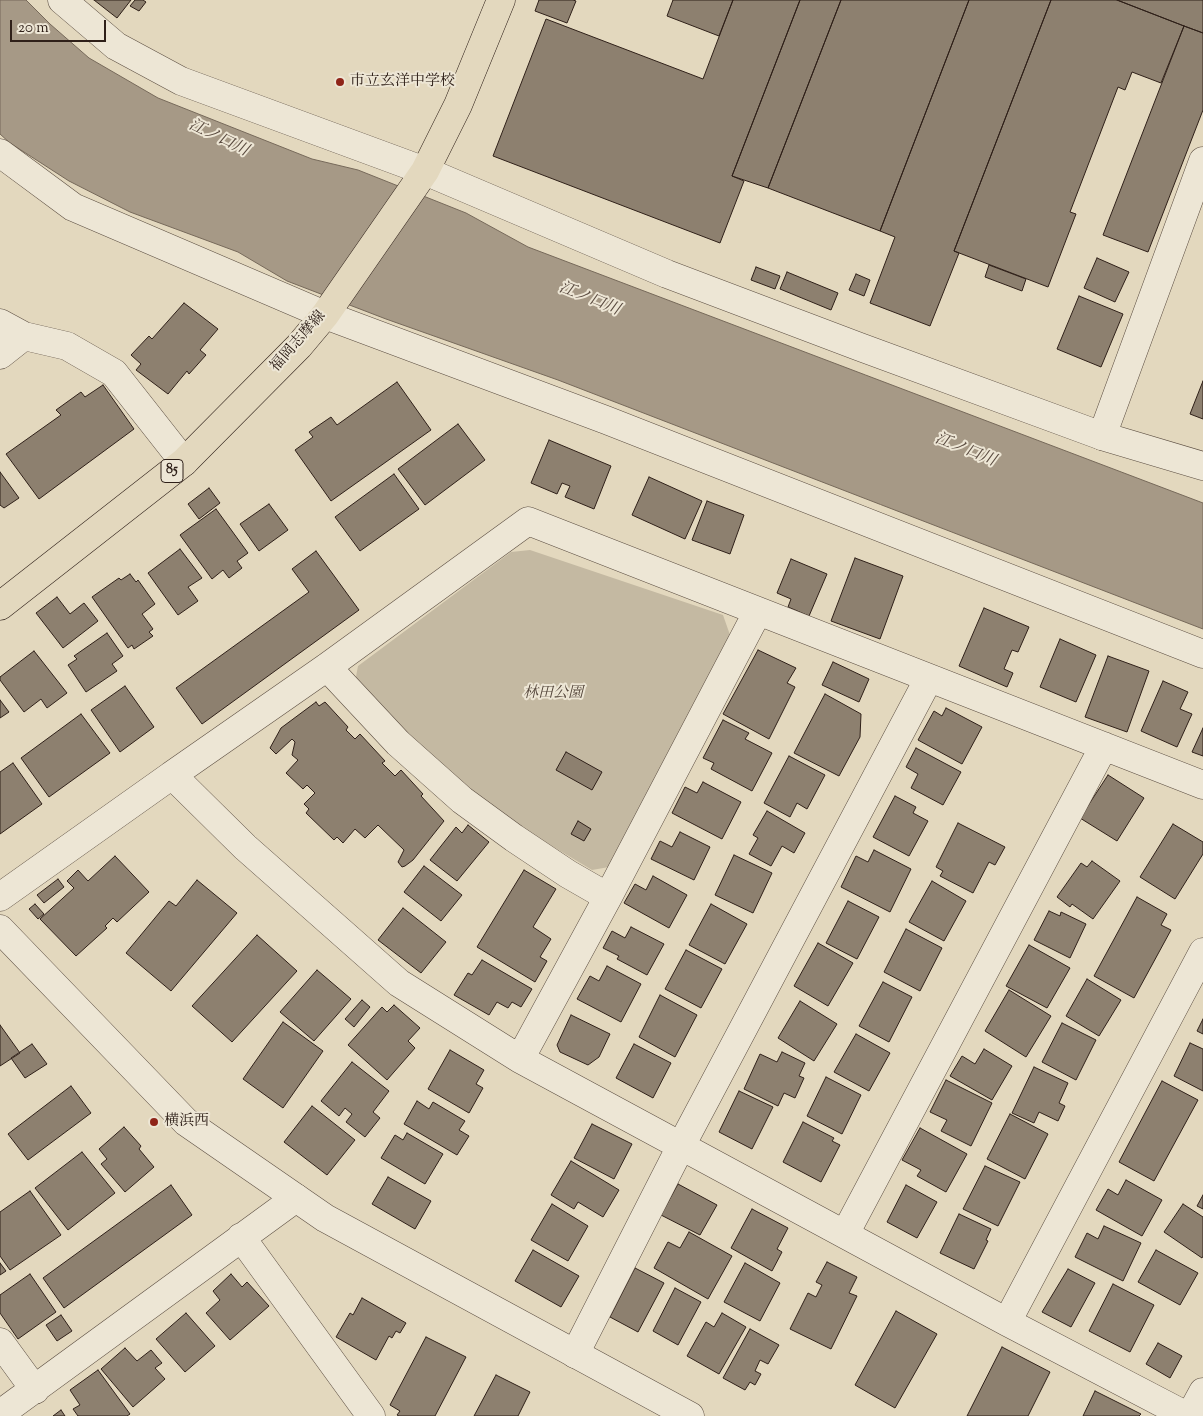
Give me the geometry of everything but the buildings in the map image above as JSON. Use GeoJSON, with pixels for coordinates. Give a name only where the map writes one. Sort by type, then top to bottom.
{"type":"FeatureCollection","features":[{"type":"Feature","properties":{"kind":"main road","name":"福岡志摩線"},"geometry":{"type":"LineString","coordinates":[[0,606],[184,462],[299,346],[324,315],[425,171],[458,105],[501,0]]}},
{"type":"Feature","properties":{"kind":"street"},"geometry":{"type":"LineString","coordinates":[[62,0],[116,46],[181,81],[425,171],[666,274],[869,351],[1102,436],[1203,466]]}},
{"type":"Feature","properties":{"kind":"street"},"geometry":{"type":"LineString","coordinates":[[0,153],[73,207],[324,315],[606,420],[1203,654]]}},
{"type":"Feature","properties":{"kind":"street"},"geometry":{"type":"LineString","coordinates":[[1102,436],[1201,172]]}},
{"type":"Feature","properties":{"kind":"street"},"geometry":{"type":"LineString","coordinates":[[0,323],[24,336],[67,346],[114,373],[184,462]]}},
{"type":"Feature","properties":{"kind":"street"},"geometry":{"type":"LineString","coordinates":[[0,355],[24,336]]}},
{"type":"Feature","properties":{"kind":"street"},"geometry":{"type":"LineString","coordinates":[[0,897],[327,667],[528,520],[758,612],[1203,785]]}},
{"type":"Feature","properties":{"kind":"street"},"geometry":{"type":"LineString","coordinates":[[520,1059],[608,897],[758,612]]}},
{"type":"Feature","properties":{"kind":"street"},"geometry":{"type":"LineString","coordinates":[[327,667],[398,743],[462,800],[568,874],[608,897]]}},
{"type":"Feature","properties":{"kind":"street"},"geometry":{"type":"LineString","coordinates":[[575,1354],[681,1146],[929,678]]}},
{"type":"Feature","properties":{"kind":"street"},"geometry":{"type":"LineString","coordinates":[[845,1234],[1104,746]]}},
{"type":"Feature","properties":{"kind":"street"},"geometry":{"type":"LineString","coordinates":[[172,775],[245,847],[399,983],[520,1059],[1008,1322],[1189,1416],[1203,1392]]}},
{"type":"Feature","properties":{"kind":"street"},"geometry":{"type":"LineString","coordinates":[[0,929],[186,1122],[325,1218],[690,1416]]}},
{"type":"Feature","properties":{"kind":"street"},"geometry":{"type":"LineString","coordinates":[[1008,1322],[1203,952]]}},
{"type":"Feature","properties":{"kind":"street"},"geometry":{"type":"LineString","coordinates":[[0,1414],[296,1198]]}},
{"type":"Feature","properties":{"kind":"street"},"geometry":{"type":"LineString","coordinates":[[241,1237],[370,1416]]}},
{"type":"Feature","properties":{"kind":"street"},"geometry":{"type":"LineString","coordinates":[[0,1342],[35,1390]]}},
{"type":"Feature","properties":{"kind":"green space","name":"林田公園"},"geometry":{"type":"Polygon","coordinates":[[[530,550],[723,615],[730,635],[609,867],[592,870],[522,828],[473,795],[416,745],[355,682],[358,666],[511,552],[530,550]]]}},
{"type":"Feature","properties":{"kind":"water","name":"江ノ口川"},"geometry":{"type":"Polygon","coordinates":[[[0,0],[26,0],[89,58],[158,98],[312,159],[358,170],[466,213],[528,247],[1203,503],[1203,629],[558,380],[386,319],[287,281],[238,252],[130,212],[69,181],[10,143],[0,134],[0,0]]]}},
{"type":"Feature","properties":{"kind":"place","name":"市立玄洋中学校"},"geometry":{"type":"Point","coordinates":[340,82]}},
{"type":"Feature","properties":{"kind":"place","name":"横浜西"},"geometry":{"type":"Point","coordinates":[154,1122]}}]}
